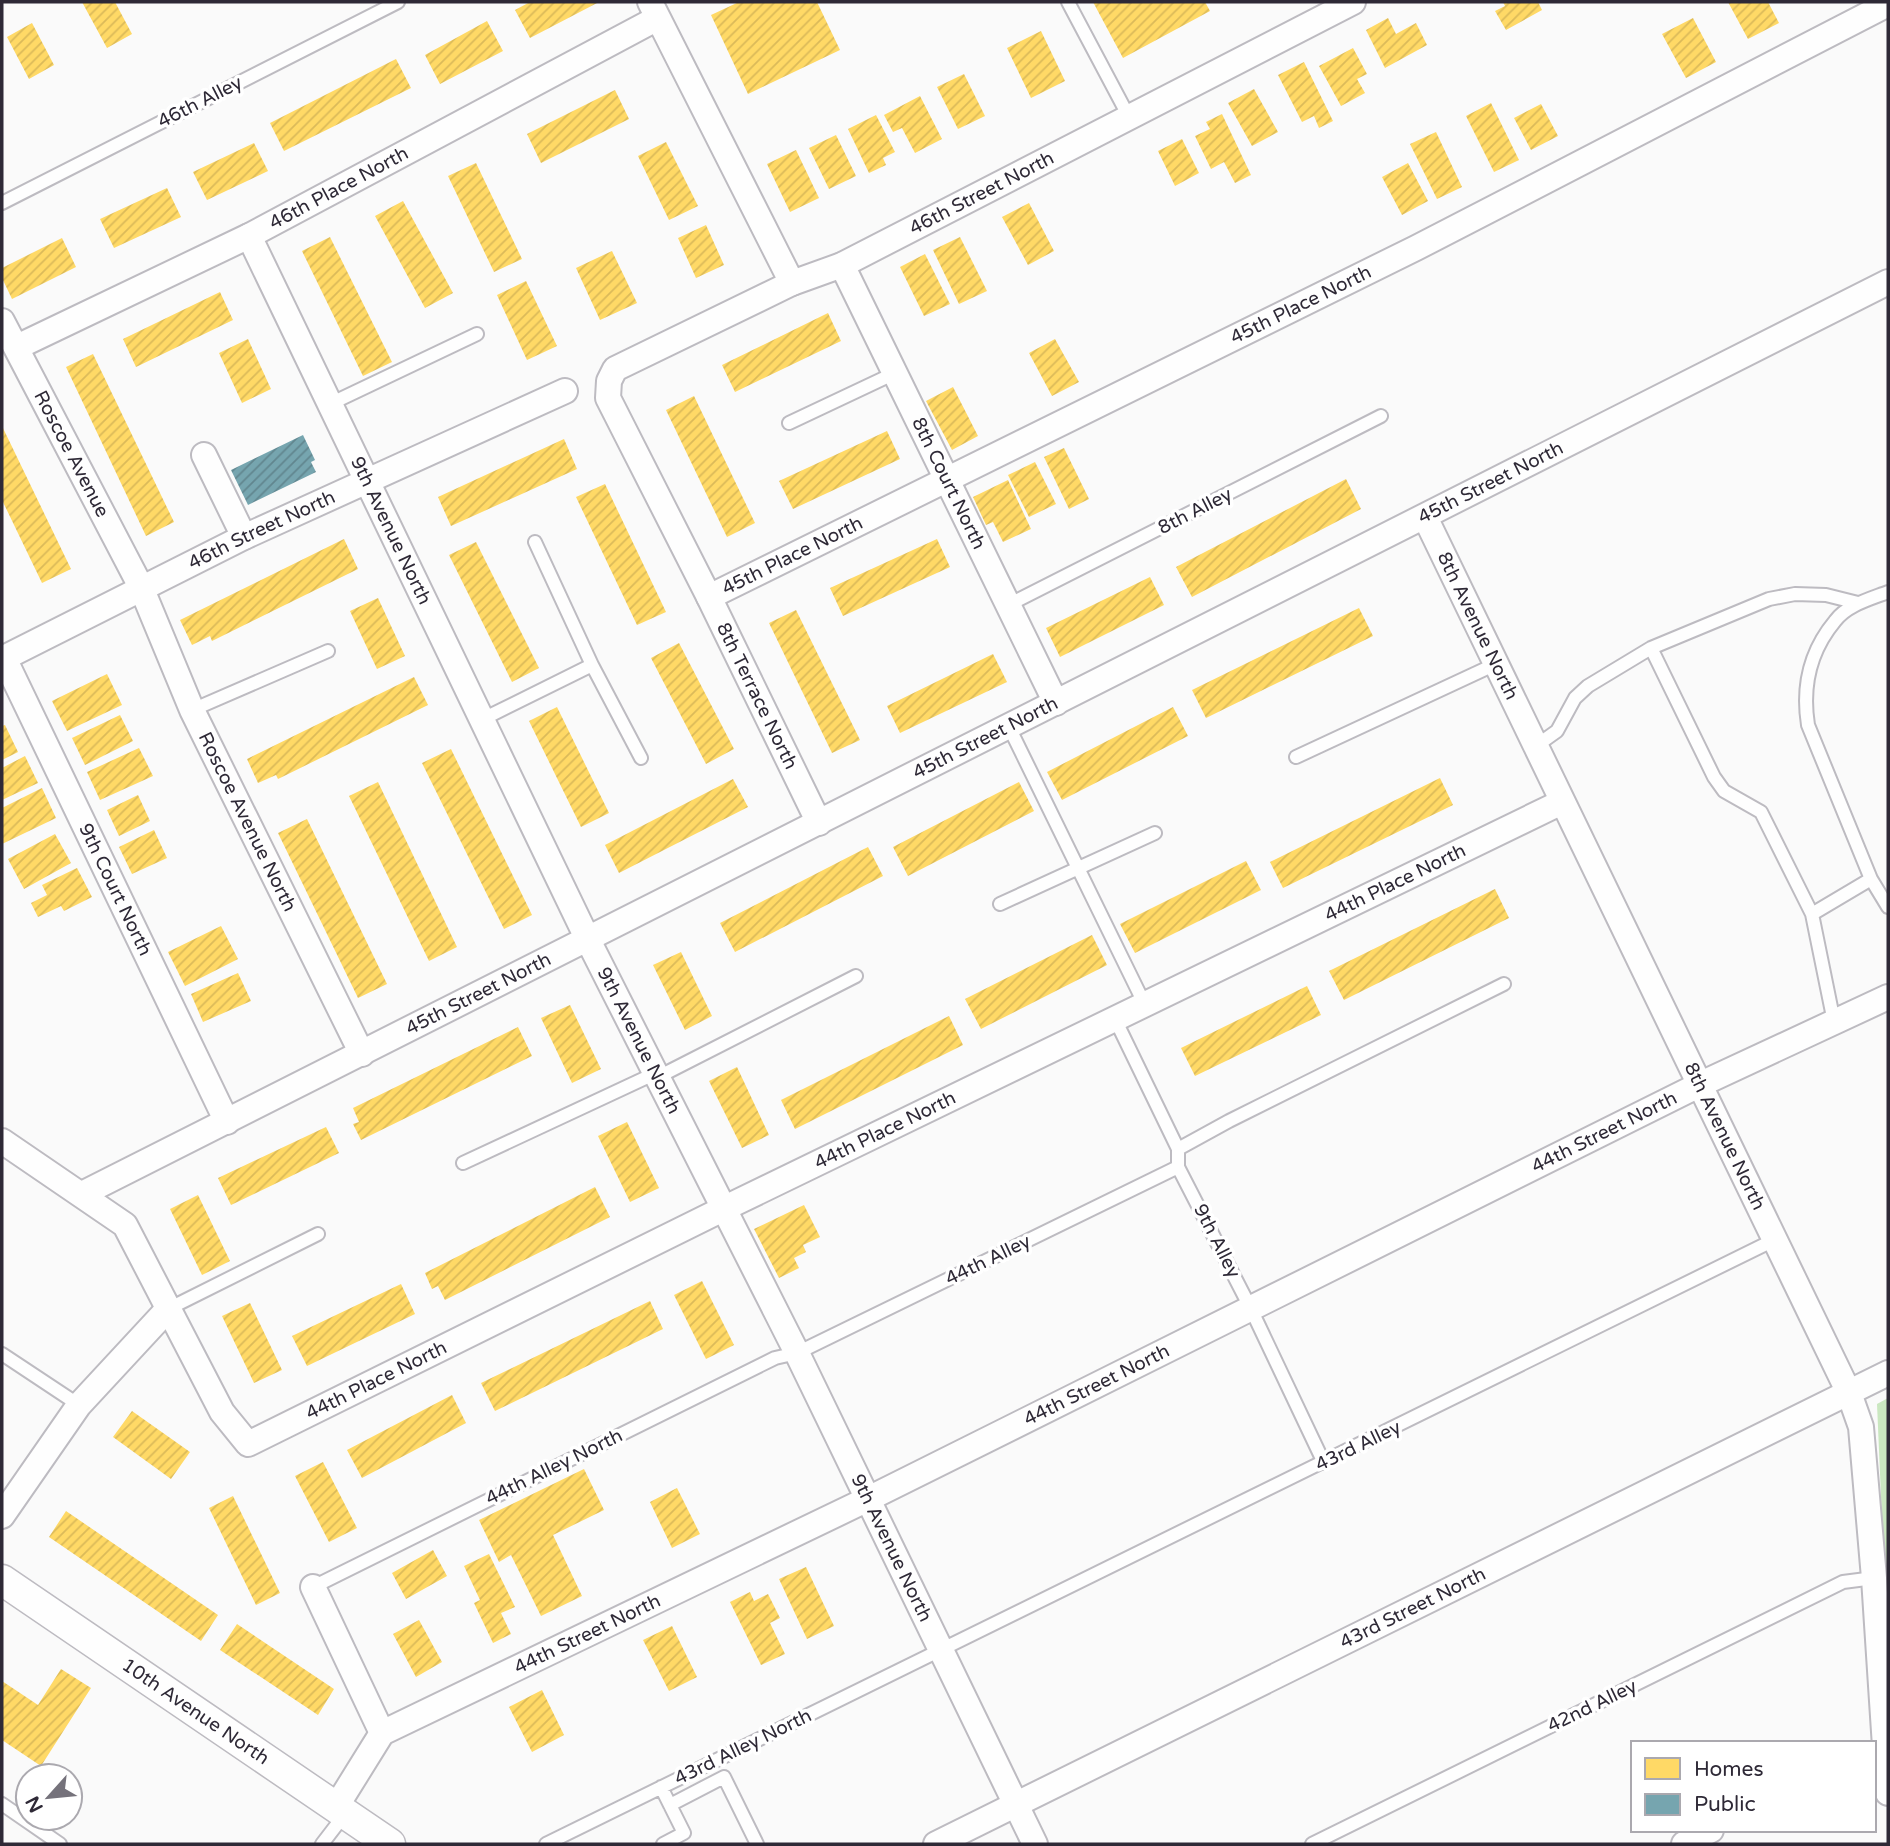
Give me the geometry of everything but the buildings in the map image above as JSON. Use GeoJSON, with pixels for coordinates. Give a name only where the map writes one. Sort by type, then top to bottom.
{"type":"FeatureCollection","features":[{"type":"Feature","properties":{"kind":"street","name":"46th Street North"},"geometry":{"type":"LineString","coordinates":[[609,380],[615,369],[792,283],[842,265],[1353,2]]}},
{"type":"Feature","properties":{"kind":"street","name":"45th Place North"},"geometry":{"type":"LineString","coordinates":[[709,597],[1416,248],[1888,4]]}},
{"type":"Feature","properties":{"kind":"street","name":"46th Place North"},"geometry":{"type":"LineString","coordinates":[[17,348],[249,236],[653,10]]}},
{"type":"Feature","properties":{"kind":"street"},"geometry":{"type":"LineString","coordinates":[[653,10],[792,283]]}},
{"type":"Feature","properties":{"kind":"street","name":"9th Avenue North"},"geometry":{"type":"LineString","coordinates":[[249,236],[370,481],[588,940],[797,1353],[1035,1844]]}},
{"type":"Feature","properties":{"kind":"street","name":"8th Court North"},"geometry":{"type":"LineString","coordinates":[[842,265],[1056,704]]}},
{"type":"Feature","properties":{"kind":"street","name":"45th Street North"},"geometry":{"type":"LineString","coordinates":[[82,1194],[1888,282]]}},
{"type":"Feature","properties":{"kind":"street","name":"Roscoe Avenue"},"geometry":{"type":"LineString","coordinates":[[2,321],[141,587]]}},
{"type":"Feature","properties":{"kind":"street","name":"8th Terrace North"},"geometry":{"type":"LineString","coordinates":[[609,380],[608,398],[819,823]]}},
{"type":"Feature","properties":{"kind":"street","name":"46th Street North"},"geometry":{"type":"LineString","coordinates":[[3,658],[244,537],[565,391]]}},
{"type":"Feature","properties":{"kind":"street"},"geometry":{"type":"LineString","coordinates":[[204,455],[244,537]]}},
{"type":"Feature","properties":{"kind":"street","name":"8th Avenue North"},"geometry":{"type":"LineString","coordinates":[[1425,517],[1498,663],[1562,802],[1849,1393],[1861,1427],[1874,1578],[1880,1745],[1888,1793]]}},
{"type":"Feature","properties":{"kind":"street","name":"Roscoe Avenue North"},"geometry":{"type":"LineString","coordinates":[[141,587],[192,710],[362,1054]]}},
{"type":"Feature","properties":{"kind":"street","name":"9th Court North"},"geometry":{"type":"LineString","coordinates":[[3,658],[228,1122]]}},
{"type":"Feature","properties":{"kind":"street","name":"44th Place North"},"geometry":{"type":"LineString","coordinates":[[168,1309],[222,1412],[248,1444],[724,1208],[1562,802]]}},
{"type":"Feature","properties":{"kind":"street","name":"44th Street North"},"geometry":{"type":"LineString","coordinates":[[382,1733],[868,1499],[1701,1084],[1888,997]]}},
{"type":"Feature","properties":{"kind":"street"},"geometry":{"type":"LineString","coordinates":[[2,1141],[125,1225],[168,1309],[79,1405],[2,1516]]}},
{"type":"Feature","properties":{"kind":"street","name":"43rd Street North"},"geometry":{"type":"LineString","coordinates":[[936,1844],[1888,1373]]}},
{"type":"Feature","properties":{"kind":"street","name":"10th Avenue North"},"geometry":{"type":"LineString","coordinates":[[2,1580],[390,1844]]}},
{"type":"Feature","properties":{"kind":"street"},"geometry":{"type":"LineString","coordinates":[[313,1587],[382,1733],[341,1810]]}},
{"type":"Feature","properties":{"kind":"street"},"geometry":{"type":"LineString","coordinates":[[1684,1844],[1707,1832]]}},
{"type":"Feature","properties":{"kind":"lane","name":"46th Alley"},"geometry":{"type":"LineString","coordinates":[[2,203],[398,2]]}},
{"type":"Feature","properties":{"kind":"lane"},"geometry":{"type":"LineString","coordinates":[[1069,2],[1129,117]]}},
{"type":"Feature","properties":{"kind":"lane"},"geometry":{"type":"LineString","coordinates":[[332,404],[477,334]]}},
{"type":"Feature","properties":{"kind":"lane"},"geometry":{"type":"LineString","coordinates":[[789,424],[895,373]]}},
{"type":"Feature","properties":{"kind":"lane","name":"8th Alley"},"geometry":{"type":"LineString","coordinates":[[1008,605],[1381,416]]}},
{"type":"Feature","properties":{"kind":"lane"},"geometry":{"type":"LineString","coordinates":[[535,542],[592,665],[640,758]]}},
{"type":"Feature","properties":{"kind":"lane"},"geometry":{"type":"LineString","coordinates":[[1888,593],[1858,603],[1835,620],[1805,679],[1804,701],[1817,751],[1871,879],[1888,907]]}},
{"type":"Feature","properties":{"kind":"lane"},"geometry":{"type":"LineString","coordinates":[[1536,746],[1557,731],[1575,698],[1582,692],[1651,648],[1769,599],[1795,594],[1826,595],[1858,603]]}},
{"type":"Feature","properties":{"kind":"lane"},"geometry":{"type":"LineString","coordinates":[[1651,648],[1714,777],[1724,791],[1761,812],[1812,914],[1834,1023]]}},
{"type":"Feature","properties":{"kind":"lane"},"geometry":{"type":"LineString","coordinates":[[192,710],[328,651]]}},
{"type":"Feature","properties":{"kind":"lane"},"geometry":{"type":"LineString","coordinates":[[1296,758],[1498,663]]}},
{"type":"Feature","properties":{"kind":"lane"},"geometry":{"type":"LineString","coordinates":[[483,719],[592,665]]}},
{"type":"Feature","properties":{"kind":"lane"},"geometry":{"type":"LineString","coordinates":[[1009,727],[1144,1005]]}},
{"type":"Feature","properties":{"kind":"lane"},"geometry":{"type":"LineString","coordinates":[[1000,904],[1155,833]]}},
{"type":"Feature","properties":{"kind":"lane"},"geometry":{"type":"LineString","coordinates":[[1812,914],[1871,879]]}},
{"type":"Feature","properties":{"kind":"lane"},"geometry":{"type":"LineString","coordinates":[[463,1163],[657,1075],[856,976]]}},
{"type":"Feature","properties":{"kind":"lane"},"geometry":{"type":"LineString","coordinates":[[1178,1149],[1504,984]]}},
{"type":"Feature","properties":{"kind":"lane","name":"9th Alley"},"geometry":{"type":"LineString","coordinates":[[1115,1019],[1178,1149],[1178,1167],[1251,1309],[1324,1463]]}},
{"type":"Feature","properties":{"kind":"lane","name":"44th Alley"},"geometry":{"type":"LineString","coordinates":[[797,1353],[1178,1167]]}},
{"type":"Feature","properties":{"kind":"lane"},"geometry":{"type":"LineString","coordinates":[[168,1309],[318,1234]]}},
{"type":"Feature","properties":{"kind":"lane","name":"43rd Alley"},"geometry":{"type":"LineString","coordinates":[[940,1650],[1776,1239]]}},
{"type":"Feature","properties":{"kind":"lane","name":"44th Alley North"},"geometry":{"type":"LineString","coordinates":[[313,1587],[775,1357],[797,1353]]}},
{"type":"Feature","properties":{"kind":"lane"},"geometry":{"type":"LineString","coordinates":[[2,1354],[79,1405]]}},
{"type":"Feature","properties":{"kind":"lane","name":"42nd Alley"},"geometry":{"type":"LineString","coordinates":[[1312,1844],[1843,1582],[1874,1578]]}},
{"type":"Feature","properties":{"kind":"lane","name":"43rd Alley North"},"geometry":{"type":"LineString","coordinates":[[546,1844],[940,1650]]}},
{"type":"Feature","properties":{"kind":"lane"},"geometry":{"type":"LineString","coordinates":[[670,1805],[724,1777],[757,1844]]}},
{"type":"Feature","properties":{"kind":"lane"},"geometry":{"type":"LineString","coordinates":[[661,1787],[684,1833],[663,1844]]}},
{"type":"Feature","properties":{"kind":"lane"},"geometry":{"type":"LineString","coordinates":[[2,1804],[60,1844]]}},
{"type":"Feature","properties":{"kind":"lane"},"geometry":{"type":"LineString","coordinates":[[323,1844],[341,1810]]}},
{"type":"Feature","properties":{"kind":"green space"},"geometry":{"type":"Polygon","coordinates":[[[1888,1398],[1888,1658],[1877,1404],[1888,1398]]]}}]}
